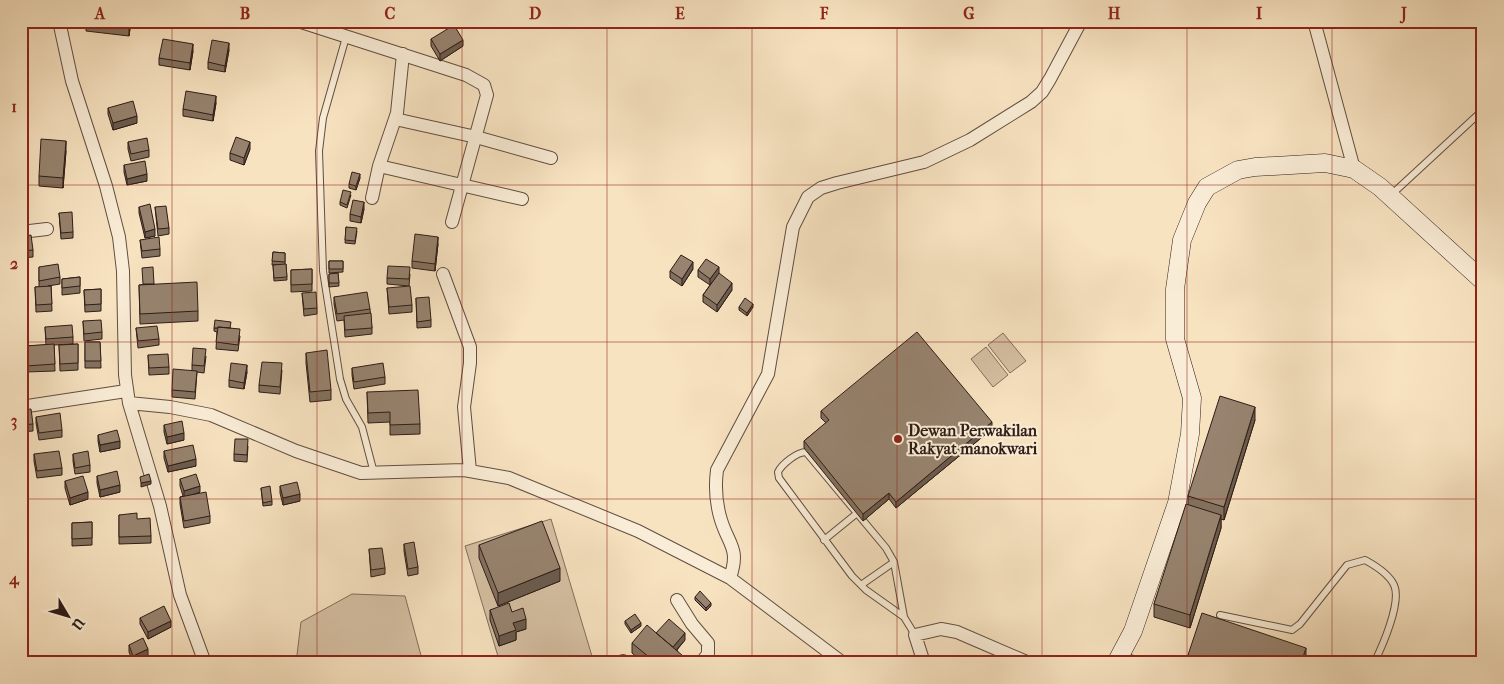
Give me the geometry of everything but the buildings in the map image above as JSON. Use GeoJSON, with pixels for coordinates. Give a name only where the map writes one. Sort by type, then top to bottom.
{"type":"FeatureCollection","features":[{"type":"Feature","properties":{"kind":"street"},"geometry":{"type":"LineString","coordinates":[[59,21],[72,81],[106,186],[117,229],[124,271],[128,397],[160,506],[180,596],[205,663]]}},
{"type":"Feature","properties":{"kind":"street"},"geometry":{"type":"LineString","coordinates":[[298,21],[466,75],[484,85],[487,95],[452,222]]}},
{"type":"Feature","properties":{"kind":"street"},"geometry":{"type":"LineString","coordinates":[[730,578],[735,556],[719,513],[716,482],[717,470],[768,374],[793,227],[808,197],[821,188],[837,183],[924,162],[970,140],[1031,102],[1042,92],[1081,21]]}},
{"type":"Feature","properties":{"kind":"street"},"geometry":{"type":"LineString","coordinates":[[1314,21],[1354,169]]}},
{"type":"Feature","properties":{"kind":"street"},"geometry":{"type":"LineString","coordinates":[[372,198],[379,166],[395,119],[403,54]]}},
{"type":"Feature","properties":{"kind":"street"},"geometry":{"type":"LineString","coordinates":[[395,119],[476,137],[551,158]]}},
{"type":"Feature","properties":{"kind":"street"},"geometry":{"type":"LineString","coordinates":[[1119,659],[1134,631],[1177,503],[1190,434],[1192,398],[1175,339],[1174,297],[1182,240],[1196,203],[1213,182],[1238,170],[1325,162],[1354,169],[1390,196],[1483,281]]}},
{"type":"Feature","properties":{"kind":"street"},"geometry":{"type":"LineString","coordinates":[[379,166],[522,199]]}},
{"type":"Feature","properties":{"kind":"street"},"geometry":{"type":"LineString","coordinates":[[21,232],[46,229]]}},
{"type":"Feature","properties":{"kind":"street"},"geometry":{"type":"LineString","coordinates":[[443,274],[470,347],[470,363],[464,407],[470,471]]}},
{"type":"Feature","properties":{"kind":"street"},"geometry":{"type":"LineString","coordinates":[[21,408],[128,397],[211,415],[296,451],[354,472],[374,474],[470,471],[509,478],[638,531],[730,578],[843,663]]}},
{"type":"Feature","properties":{"kind":"street"},"geometry":{"type":"LineString","coordinates":[[677,600],[688,619],[708,643],[708,654],[701,663]]}},
{"type":"Feature","properties":{"kind":"street"},"geometry":{"type":"LineString","coordinates":[[924,663],[915,635],[935,630],[948,630],[1029,663]]}},
{"type":"Feature","properties":{"kind":"street"},"geometry":{"type":"LineString","coordinates":[[619,663],[623,661],[627,663]]}},
{"type":"Feature","properties":{"kind":"lane"},"geometry":{"type":"LineString","coordinates":[[346,36],[323,118],[319,151],[323,271],[340,379],[346,399],[362,427],[374,474]]}},
{"type":"Feature","properties":{"kind":"lane"},"geometry":{"type":"LineString","coordinates":[[1390,196],[1483,110]]}},
{"type":"Feature","properties":{"kind":"lane"},"geometry":{"type":"LineString","coordinates":[[904,618],[894,562],[886,548],[806,452],[800,453],[784,464],[778,472],[779,478],[824,540],[861,585],[904,618],[915,635]]}},
{"type":"Feature","properties":{"kind":"lane"},"geometry":{"type":"LineString","coordinates":[[824,540],[856,514]]}},
{"type":"Feature","properties":{"kind":"lane"},"geometry":{"type":"LineString","coordinates":[[1220,615],[1292,630],[1300,624],[1347,566],[1365,560],[1386,575],[1394,586],[1396,593],[1396,602],[1387,632],[1374,663]]}},
{"type":"Feature","properties":{"kind":"lane"},"geometry":{"type":"LineString","coordinates":[[861,585],[894,562]]}},
{"type":"Feature","properties":{"kind":"lane"},"geometry":{"type":"LineString","coordinates":[[1119,659],[1146,663]]}},
{"type":"Feature","properties":{"kind":"shaded area"},"geometry":{"type":"Polygon","coordinates":[[[1003,333],[1026,361],[1010,373],[988,345],[1003,333]]]}},
{"type":"Feature","properties":{"kind":"shaded area"},"geometry":{"type":"Polygon","coordinates":[[[986,347],[1008,375],[993,387],[971,359],[986,347]]]}},
{"type":"Feature","properties":{"kind":"shaded area"},"geometry":{"type":"Polygon","coordinates":[[[551,519],[594,663],[500,663],[465,546],[551,519]]]}},
{"type":"Feature","properties":{"kind":"shaded area"},"geometry":{"type":"Polygon","coordinates":[[[352,594],[405,596],[423,663],[296,663],[301,622],[352,594]]]}},
{"type":"Feature","properties":{"kind":"place","name":"Dewan Perwakilan Rakyat manokwari"},"geometry":{"type":"Point","coordinates":[898,439]}}]}
